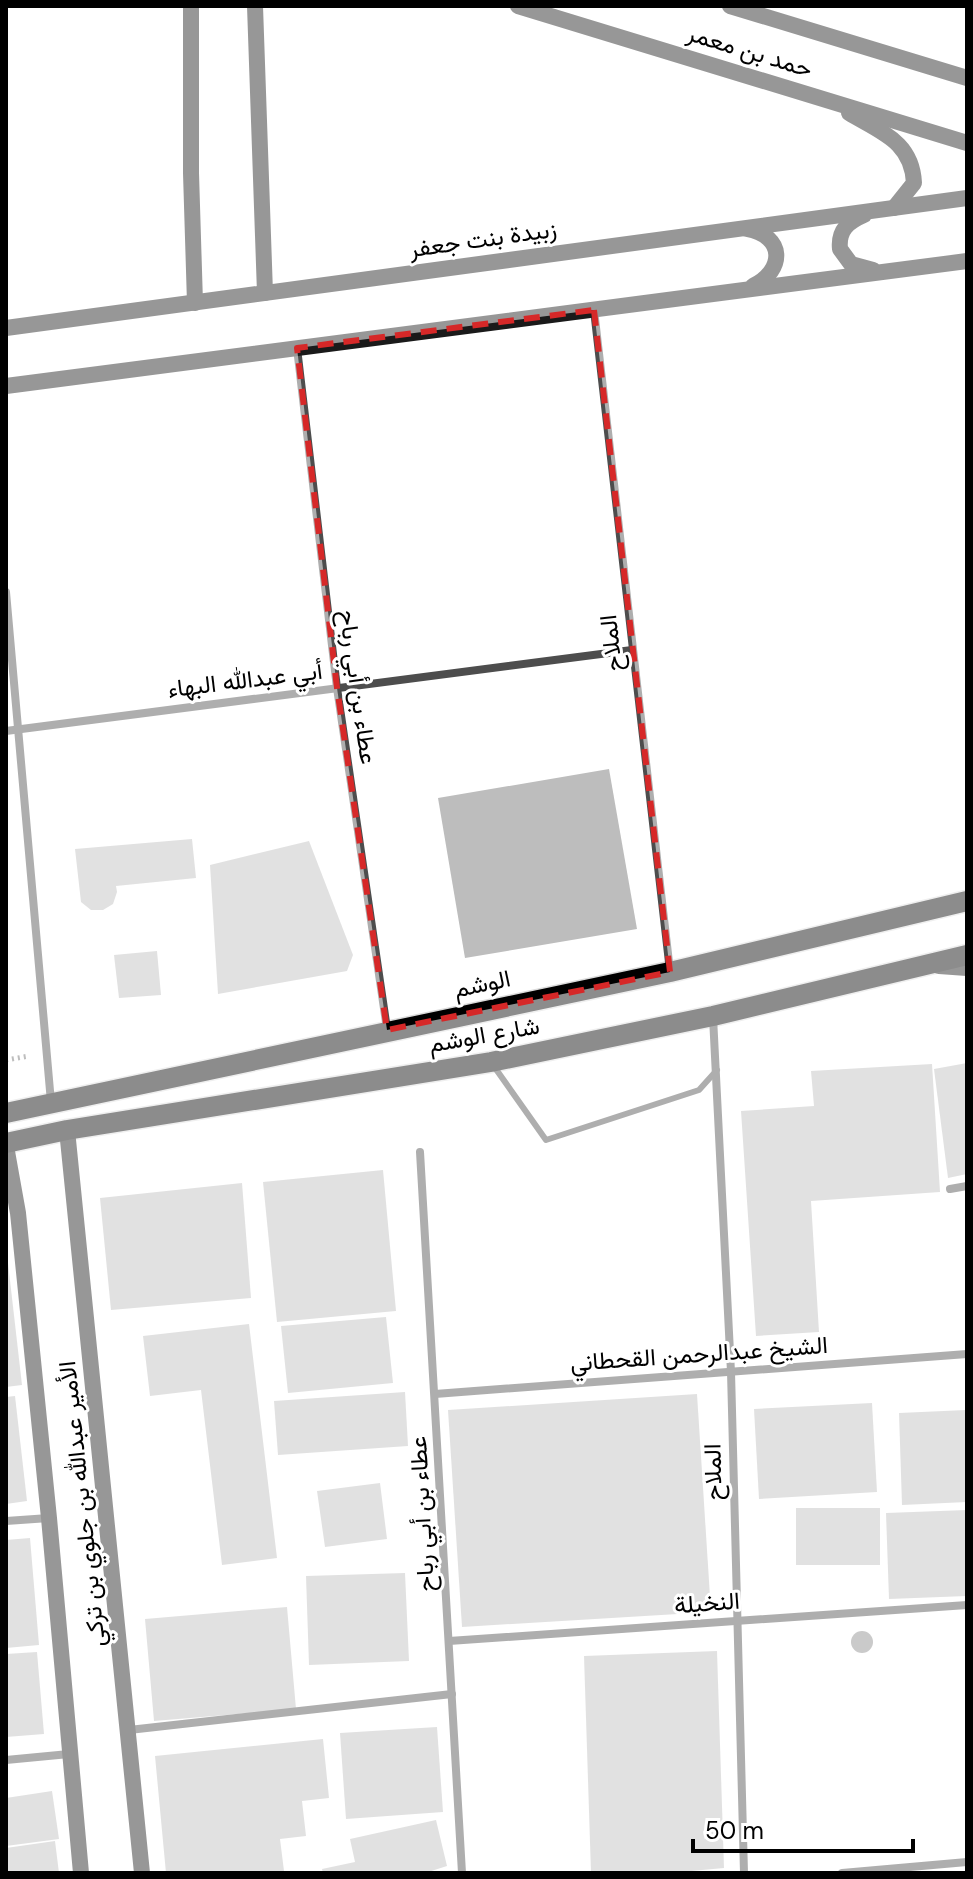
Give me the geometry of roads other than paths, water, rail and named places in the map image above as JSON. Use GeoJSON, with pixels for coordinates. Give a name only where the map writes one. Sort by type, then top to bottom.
{"type":"FeatureCollection","features":[{"type":"Feature","properties":{"kind":"main road","name":"الوشم"},"geometry":{"type":"LineString","coordinates":[[6,1113],[670,972],[967,901]]}},
{"type":"Feature","properties":{"kind":"main road","name":"شارع الوشم"},"geometry":{"type":"LineString","coordinates":[[6,1144],[67,1130],[491,1062],[713,1016],[967,955]]}},
{"type":"Feature","properties":{"kind":"street"},"geometry":{"type":"LineString","coordinates":[[191,6],[195,303]]}},
{"type":"Feature","properties":{"kind":"street"},"geometry":{"type":"LineString","coordinates":[[255,6],[265,293]]}},
{"type":"Feature","properties":{"kind":"street","name":"حمد بن معمر"},"geometry":{"type":"LineString","coordinates":[[518,6],[967,143]]}},
{"type":"Feature","properties":{"kind":"street","name":"حمد بن معمر"},"geometry":{"type":"LineString","coordinates":[[730,6],[967,78]]}},
{"type":"Feature","properties":{"kind":"street"},"geometry":{"type":"LineString","coordinates":[[827,100],[898,142],[909,157],[914,183],[894,208]]}},
{"type":"Feature","properties":{"kind":"street","name":"زبيدة بنت جعفر"},"geometry":{"type":"LineString","coordinates":[[6,328],[967,198]]}},
{"type":"Feature","properties":{"kind":"street"},"geometry":{"type":"LineString","coordinates":[[873,211],[848,224],[839,240],[840,249],[844,257],[859,268],[891,271]]}},
{"type":"Feature","properties":{"kind":"street"},"geometry":{"type":"LineString","coordinates":[[732,230],[749,229],[764,233],[774,245],[777,260],[771,275],[744,290]]}},
{"type":"Feature","properties":{"kind":"street"},"geometry":{"type":"LineString","coordinates":[[6,386],[967,261]]}},
{"type":"Feature","properties":{"kind":"street","name":"الملاح"},"geometry":{"type":"LineString","coordinates":[[594,310],[670,972]]}},
{"type":"Feature","properties":{"kind":"street","name":"عطاء بن أبي رباح"},"geometry":{"type":"LineString","coordinates":[[297,348],[337,688],[387,1030]]}},
{"type":"Feature","properties":{"kind":"street"},"geometry":{"type":"LineString","coordinates":[[6,592],[51,1103]]}},
{"type":"Feature","properties":{"kind":"street","name":"أبي عبدالله البهاء"},"geometry":{"type":"LineString","coordinates":[[6,731],[632,650]]}},
{"type":"Feature","properties":{"kind":"street"},"geometry":{"type":"LineString","coordinates":[[922,966],[967,968]]}},
{"type":"Feature","properties":{"kind":"street","name":"الملاح"},"geometry":{"type":"LineString","coordinates":[[713,1016],[731,1372],[744,1873]]}},
{"type":"Feature","properties":{"kind":"street","name":"الأمير عبدالله بن جلوي بن تركي"},"geometry":{"type":"LineString","coordinates":[[67,1130],[142,1873]]}},
{"type":"Feature","properties":{"kind":"street","name":"الأمير عبدالله بن جلوي بن تركي"},"geometry":{"type":"LineString","coordinates":[[6,1144],[18,1213],[81,1873]]}},
{"type":"Feature","properties":{"kind":"street","name":"عطاء بن أبي رباح"},"geometry":{"type":"LineString","coordinates":[[420,1152],[462,1873]]}},
{"type":"Feature","properties":{"kind":"street"},"geometry":{"type":"LineString","coordinates":[[950,1189],[967,1186]]}},
{"type":"Feature","properties":{"kind":"street","name":"الشيخ عبدالرحمن القحطاني"},"geometry":{"type":"LineString","coordinates":[[435,1394],[967,1354]]}},
{"type":"Feature","properties":{"kind":"street"},"geometry":{"type":"LineString","coordinates":[[6,1521],[49,1518]]}},
{"type":"Feature","properties":{"kind":"street","name":"النخيلة"},"geometry":{"type":"LineString","coordinates":[[449,1641],[967,1605]]}},
{"type":"Feature","properties":{"kind":"street"},"geometry":{"type":"LineString","coordinates":[[129,1730],[452,1694]]}},
{"type":"Feature","properties":{"kind":"street"},"geometry":{"type":"LineString","coordinates":[[6,1760],[69,1754]]}},
{"type":"Feature","properties":{"kind":"street"},"geometry":{"type":"LineString","coordinates":[[842,1873],[967,1862]]}},
{"type":"Feature","properties":{"kind":"lane"},"geometry":{"type":"LineString","coordinates":[[491,1062],[546,1140],[699,1090],[717,1070]]}}]}
